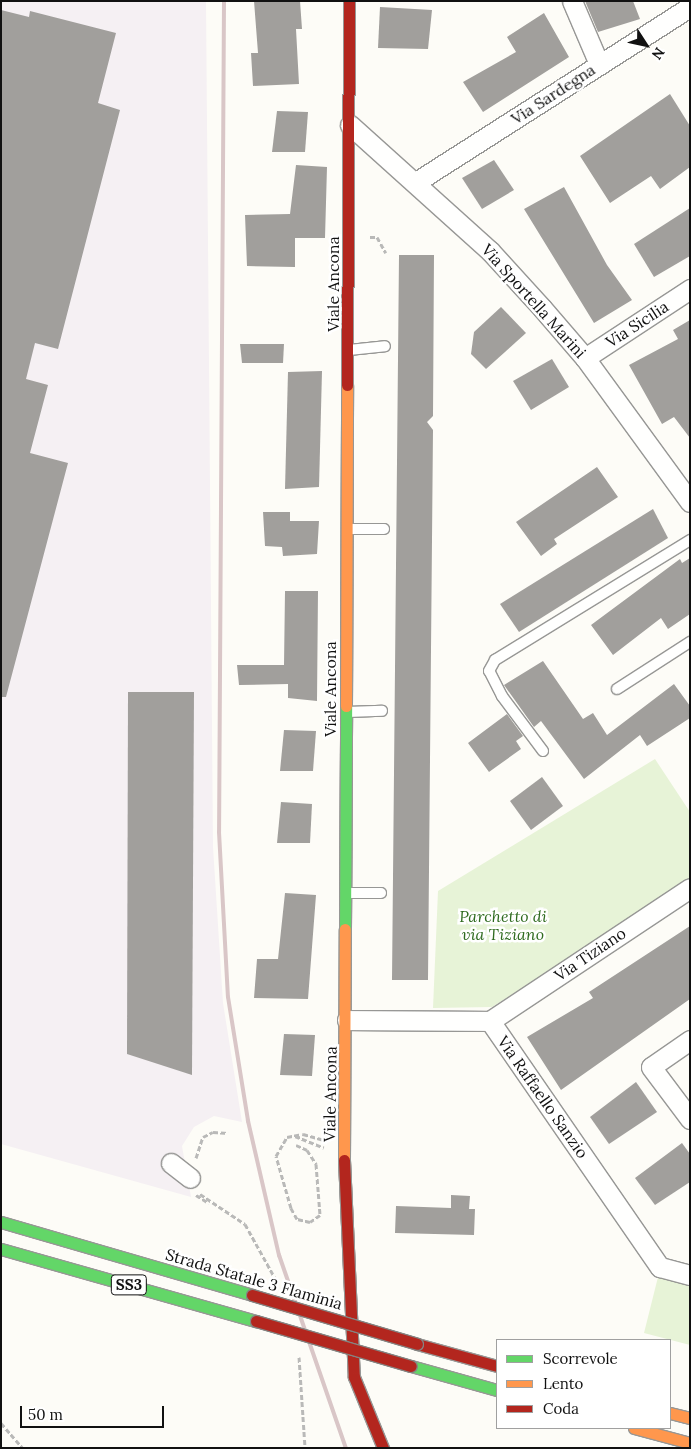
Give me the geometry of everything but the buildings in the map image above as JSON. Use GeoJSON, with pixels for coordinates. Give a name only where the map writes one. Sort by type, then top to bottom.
{"type":"FeatureCollection","features":[{"type":"Feature","properties":{"kind":"main road","name":"Viale Ancona"},"geometry":{"type":"LineString","coordinates":[[349,1],[349,350],[346,529],[347,1020],[344,1230],[354,1377],[383,1448]]}},
{"type":"Feature","properties":{"kind":"main road","name":"Strada Statale 3 Flaminia"},"geometry":{"type":"LineString","coordinates":[[1,1222],[496,1366]]}},
{"type":"Feature","properties":{"kind":"main road","name":"SS3"},"geometry":{"type":"LineString","coordinates":[[1,1249],[496,1390]]}},
{"type":"Feature","properties":{"kind":"main road"},"geometry":{"type":"LineString","coordinates":[[671,1413],[690,1418]]}},
{"type":"Feature","properties":{"kind":"main road"},"geometry":{"type":"LineString","coordinates":[[638,1429],[690,1443]]}},
{"type":"Feature","properties":{"kind":"street"},"geometry":{"type":"LineString","coordinates":[[572,1],[599,64]]}},
{"type":"Feature","properties":{"kind":"street","name":"Via Sardegna"},"geometry":{"type":"LineString","coordinates":[[416,182],[690,7]]}},
{"type":"Feature","properties":{"kind":"street","name":"Via Sportella Marini"},"geometry":{"type":"LineString","coordinates":[[350,125],[416,182],[490,251],[585,358],[690,502]]}},
{"type":"Feature","properties":{"kind":"street","name":"Via Sicilia"},"geometry":{"type":"LineString","coordinates":[[585,358],[690,289]]}},
{"type":"Feature","properties":{"kind":"street","name":"Via Tiziano"},"geometry":{"type":"LineString","coordinates":[[490,1020],[690,888]]}},
{"type":"Feature","properties":{"kind":"street","name":"Via Raffaello Sanzio"},"geometry":{"type":"LineString","coordinates":[[347,1020],[490,1020],[660,1267],[690,1275]]}},
{"type":"Feature","properties":{"kind":"street"},"geometry":{"type":"LineString","coordinates":[[690,1040],[651,1067],[690,1119]]}},
{"type":"Feature","properties":{"kind":"street"},"geometry":{"type":"LineString","coordinates":[[171,1163],[190,1178]]}},
{"type":"Feature","properties":{"kind":"lane"},"geometry":{"type":"LineString","coordinates":[[349,350],[385,346]]}},
{"type":"Feature","properties":{"kind":"lane"},"geometry":{"type":"LineString","coordinates":[[346,529],[384,529]]}},
{"type":"Feature","properties":{"kind":"lane"},"geometry":{"type":"LineString","coordinates":[[543,751],[502,696],[489,670],[495,660],[690,540]]}},
{"type":"Feature","properties":{"kind":"lane"},"geometry":{"type":"LineString","coordinates":[[617,689],[690,642]]}},
{"type":"Feature","properties":{"kind":"lane"},"geometry":{"type":"LineString","coordinates":[[346,712],[382,711]]}},
{"type":"Feature","properties":{"kind":"lane"},"geometry":{"type":"LineString","coordinates":[[347,893],[382,893]]}},
{"type":"Feature","properties":{"kind":"path"},"geometry":{"type":"LineString","coordinates":[[377,237],[386,253]]}},
{"type":"Feature","properties":{"kind":"path"},"geometry":{"type":"LineString","coordinates":[[296,1145],[307,1150],[316,1164],[320,1215],[310,1222],[297,1218],[291,1208],[276,1156],[280,1143],[293,1136],[324,1140]]}},
{"type":"Feature","properties":{"kind":"path"},"geometry":{"type":"LineString","coordinates":[[293,1136],[324,1149]]}},
{"type":"Feature","properties":{"kind":"path"},"geometry":{"type":"LineString","coordinates":[[197,1199],[211,1204]]}},
{"type":"Feature","properties":{"kind":"path"},"geometry":{"type":"LineString","coordinates":[[1,1423],[23,1448]]}},
{"type":"Feature","properties":{"kind":"shaded area"},"geometry":{"type":"Polygon","coordinates":[[[1,1],[206,1],[213,847],[223,1003],[242,1122],[214,1116],[194,1127],[182,1146],[191,1197],[1,1144],[1,1]]]}},
{"type":"Feature","properties":{"kind":"green space","name":"Parchetto di via Tiziano"},"geometry":{"type":"Polygon","coordinates":[[[655,759],[690,812],[690,884],[492,1007],[433,1008],[438,891],[655,759]]]}},
{"type":"Feature","properties":{"kind":"green space"},"geometry":{"type":"Polygon","coordinates":[[[660,1269],[690,1277],[690,1345],[644,1333],[660,1269]]]}},
{"type":"Feature","properties":{"kind":"railway"},"geometry":{"type":"LineString","coordinates":[[224,1],[219,832],[228,997],[248,1121],[279,1255],[346,1448]]}},
{"type":"Feature","properties":{"kind":"traffic: fast"},"geometry":{"type":"LineString","coordinates":[[345,929],[346,706]]}},
{"type":"Feature","properties":{"kind":"traffic: fast"},"geometry":{"type":"LineString","coordinates":[[1,1222],[252,1295]]}},
{"type":"Feature","properties":{"kind":"traffic: fast"},"geometry":{"type":"LineString","coordinates":[[1,1249],[256,1321]]}},
{"type":"Feature","properties":{"kind":"traffic: fast"},"geometry":{"type":"LineString","coordinates":[[411,1366],[496,1390]]}},
{"type":"Feature","properties":{"kind":"traffic: slow"},"geometry":{"type":"LineString","coordinates":[[346,706],[347,385]]}},
{"type":"Feature","properties":{"kind":"traffic: slow"},"geometry":{"type":"LineString","coordinates":[[344,1160],[345,929]]}},
{"type":"Feature","properties":{"kind":"traffic: slow"},"geometry":{"type":"LineString","coordinates":[[671,1413],[690,1418]]}},
{"type":"Feature","properties":{"kind":"traffic: slow"},"geometry":{"type":"LineString","coordinates":[[638,1429],[690,1443]]}},
{"type":"Feature","properties":{"kind":"traffic: jam"},"geometry":{"type":"LineString","coordinates":[[347,385],[349,1]]}},
{"type":"Feature","properties":{"kind":"traffic: jam"},"geometry":{"type":"LineString","coordinates":[[344,1160],[354,1377],[383,1448]]}},
{"type":"Feature","properties":{"kind":"traffic: jam"},"geometry":{"type":"LineString","coordinates":[[252,1295],[417,1344]]}},
{"type":"Feature","properties":{"kind":"traffic: jam"},"geometry":{"type":"LineString","coordinates":[[256,1321],[411,1366]]}},
{"type":"Feature","properties":{"kind":"traffic: jam"},"geometry":{"type":"LineString","coordinates":[[417,1344],[496,1366]]}}]}
